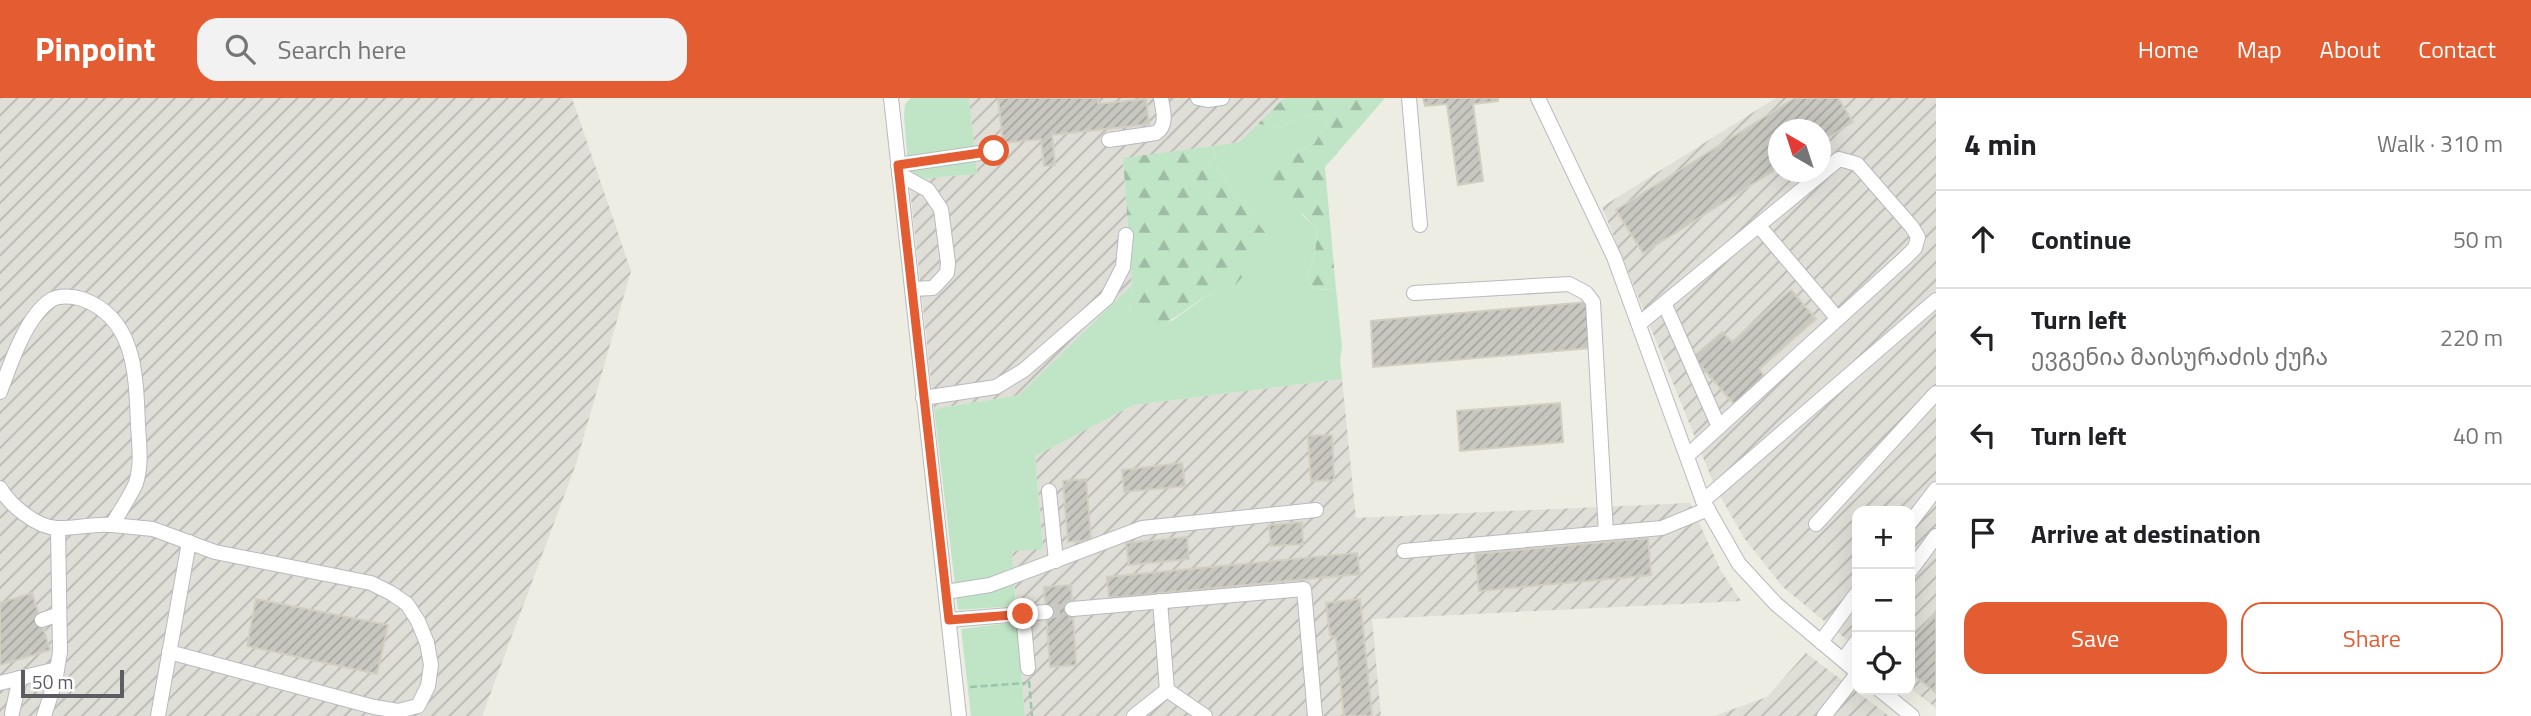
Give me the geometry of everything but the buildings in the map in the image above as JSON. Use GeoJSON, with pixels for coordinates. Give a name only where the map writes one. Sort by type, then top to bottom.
{"type":"FeatureCollection","features":[{"type":"Feature","properties":{"kind":"street"},"geometry":{"type":"LineString","coordinates":[[891,98],[959,716]]}},
{"type":"Feature","properties":{"kind":"street"},"geometry":{"type":"LineString","coordinates":[[1109,140],[1162,130],[1164,124],[1161,98]]}},
{"type":"Feature","properties":{"kind":"street"},"geometry":{"type":"LineString","coordinates":[[1198,98],[1222,98]]}},
{"type":"Feature","properties":{"kind":"street"},"geometry":{"type":"LineString","coordinates":[[1409,98],[1420,225]]}},
{"type":"Feature","properties":{"kind":"street"},"geometry":{"type":"LineString","coordinates":[[1538,98],[1614,257],[1705,505],[1739,564],[1776,604],[1852,668]]}},
{"type":"Feature","properties":{"kind":"street"},"geometry":{"type":"LineString","coordinates":[[899,169],[994,151]]}},
{"type":"Feature","properties":{"kind":"street"},"geometry":{"type":"LineString","coordinates":[[1639,324],[1839,159],[1857,164],[1918,237],[1915,248],[1687,456]]}},
{"type":"Feature","properties":{"kind":"street"},"geometry":{"type":"LineString","coordinates":[[899,169],[928,190],[941,209],[948,263],[947,273],[933,288],[912,289]]}},
{"type":"Feature","properties":{"kind":"street"},"geometry":{"type":"LineString","coordinates":[[1759,226],[1838,319]]}},
{"type":"Feature","properties":{"kind":"street"},"geometry":{"type":"LineString","coordinates":[[923,398],[996,387],[1024,370],[1107,298],[1123,267],[1126,235]]}},
{"type":"Feature","properties":{"kind":"street"},"geometry":{"type":"LineString","coordinates":[[1414,293],[1569,284],[1586,293],[1593,302],[1606,533]]}},
{"type":"Feature","properties":{"kind":"street"},"geometry":{"type":"LineString","coordinates":[[0,392],[36,313],[52,299],[73,296],[93,303],[111,315],[121,329],[134,370],[140,462],[136,483],[112,525]]}},
{"type":"Feature","properties":{"kind":"street"},"geometry":{"type":"LineString","coordinates":[[1404,551],[1662,528],[1705,505],[1936,300]]}},
{"type":"Feature","properties":{"kind":"street"},"geometry":{"type":"LineString","coordinates":[[1664,305],[1719,427]]}},
{"type":"Feature","properties":{"kind":"street"},"geometry":{"type":"LineString","coordinates":[[1816,524],[1936,393]]}},
{"type":"Feature","properties":{"kind":"street"},"geometry":{"type":"LineString","coordinates":[[1924,406],[1936,416]]}},
{"type":"Feature","properties":{"kind":"street"},"geometry":{"type":"LineString","coordinates":[[0,488],[7,500],[32,518],[58,528],[94,523],[153,528],[215,552],[371,583],[407,604],[427,642],[431,665],[429,686],[418,706],[397,713],[169,652]]}},
{"type":"Feature","properties":{"kind":"street"},"geometry":{"type":"LineString","coordinates":[[1915,516],[1936,488]]}},
{"type":"Feature","properties":{"kind":"street"},"geometry":{"type":"LineString","coordinates":[[1049,491],[1056,561]]}},
{"type":"Feature","properties":{"kind":"street"},"geometry":{"type":"LineString","coordinates":[[946,592],[990,585],[1142,528],[1316,510]]}},
{"type":"Feature","properties":{"kind":"street"},"geometry":{"type":"LineString","coordinates":[[44,716],[60,652],[58,528]]}},
{"type":"Feature","properties":{"kind":"street"},"geometry":{"type":"LineString","coordinates":[[1911,569],[1936,536]]}},
{"type":"Feature","properties":{"kind":"street"},"geometry":{"type":"LineString","coordinates":[[158,716],[189,542]]}},
{"type":"Feature","properties":{"kind":"street"},"geometry":{"type":"LineString","coordinates":[[1072,609],[1304,589],[1315,716]]}},
{"type":"Feature","properties":{"kind":"street"},"geometry":{"type":"LineString","coordinates":[[1821,642],[1852,600]]}},
{"type":"Feature","properties":{"kind":"street"},"geometry":{"type":"LineString","coordinates":[[1160,601],[1167,690]]}},
{"type":"Feature","properties":{"kind":"street"},"geometry":{"type":"LineString","coordinates":[[949,620],[1046,612]]}},
{"type":"Feature","properties":{"kind":"street"},"geometry":{"type":"LineString","coordinates":[[42,620],[59,614]]}},
{"type":"Feature","properties":{"kind":"street"},"geometry":{"type":"LineString","coordinates":[[1023,614],[1029,675]]}},
{"type":"Feature","properties":{"kind":"street"},"geometry":{"type":"LineString","coordinates":[[1843,660],[1852,648]]}},
{"type":"Feature","properties":{"kind":"street"},"geometry":{"type":"LineString","coordinates":[[0,683],[57,669]]}},
{"type":"Feature","properties":{"kind":"street"},"geometry":{"type":"LineString","coordinates":[[12,713],[20,678]]}},
{"type":"Feature","properties":{"kind":"street"},"geometry":{"type":"LineString","coordinates":[[1825,716],[1852,680]]}},
{"type":"Feature","properties":{"kind":"street"},"geometry":{"type":"LineString","coordinates":[[1134,716],[1167,690]]}},
{"type":"Feature","properties":{"kind":"street"},"geometry":{"type":"LineString","coordinates":[[1167,690],[1205,716]]}},
{"type":"Feature","properties":{"kind":"street"},"geometry":{"type":"LineString","coordinates":[[1886,695],[1912,716]]}},
{"type":"Feature","properties":{"kind":"path"},"geometry":{"type":"LineString","coordinates":[[956,688],[1029,675],[1032,716]]}},
{"type":"Feature","properties":{"kind":"shaded area"},"geometry":{"type":"Polygon","coordinates":[[[0,98],[572,98],[631,271],[576,464],[482,716],[0,716],[0,98]]]}},
{"type":"Feature","properties":{"kind":"shaded area"},"geometry":{"type":"Polygon","coordinates":[[[969,98],[1284,98],[1240,142],[1123,159],[1132,285],[1019,395],[934,409],[909,180],[977,174],[969,98]]]}},
{"type":"Feature","properties":{"kind":"shaded area"},"geometry":{"type":"Polygon","coordinates":[[[1776,98],[1936,98],[1936,708],[1915,692],[1915,506],[1852,506],[1852,644],[1783,587],[1744,538],[1715,487],[1602,207],[1776,98]]]}},
{"type":"Feature","properties":{"kind":"shaded area"},"geometry":{"type":"Polygon","coordinates":[[[1342,379],[1356,518],[1690,503],[1721,571],[1741,601],[1372,619],[1381,716],[1025,716],[1012,551],[1043,548],[1035,456],[1134,405],[1342,379]]]}},
{"type":"Feature","properties":{"kind":"shaded area"},"geometry":{"type":"Polygon","coordinates":[[[1806,653],[1852,688],[1852,695],[1861,695],[1889,716],[1714,716],[1767,697],[1806,653]]]}},
{"type":"Feature","properties":{"kind":"green space"},"geometry":{"type":"Polygon","coordinates":[[[911,98],[969,98],[977,174],[909,180],[904,115],[905,104],[911,98]]]}},
{"type":"Feature","properties":{"kind":"green space"},"geometry":{"type":"Polygon","coordinates":[[[1284,98],[1385,98],[1325,167],[1336,289],[1315,290],[1307,278],[1315,252],[1318,229],[1280,193],[1269,176],[1290,156],[1314,144],[1327,122],[1320,114],[1300,117],[1280,127],[1258,124],[1284,98]]]}},
{"type":"Feature","properties":{"kind":"green space"},"geometry":{"type":"Polygon","coordinates":[[[1320,114],[1327,122],[1314,144],[1290,156],[1302,215],[1318,229],[1315,252],[1307,278],[1315,290],[1336,289],[1342,347],[1342,379],[1134,405],[1035,456],[1043,549],[1012,551],[1016,606],[958,610],[934,409],[1019,395],[1132,285],[1130,314],[1172,321],[1205,297],[1234,286],[1267,235],[1218,170],[1213,146],[1240,142],[1258,124],[1280,127],[1300,117],[1320,114]]]}},
{"type":"Feature","properties":{"kind":"green space"},"geometry":{"type":"Polygon","coordinates":[[[1213,146],[1218,170],[1267,235],[1248,269],[1234,286],[1203,298],[1169,320],[1142,320],[1130,314],[1132,285],[1123,158],[1213,146]]]}},
{"type":"Feature","properties":{"kind":"green space"},"geometry":{"type":"Polygon","coordinates":[[[1017,622],[1025,716],[971,716],[961,629],[1017,622]]]}},
{"type":"Feature","properties":{"kind":"tunnel"},"geometry":{"type":"LineString","coordinates":[[1046,612],[1072,609]]}},
{"type":"Feature","properties":{"kind":"route"},"geometry":{"type":"LineString","coordinates":[[994,151],[898,165],[949,620],[1023,614]]}}]}
